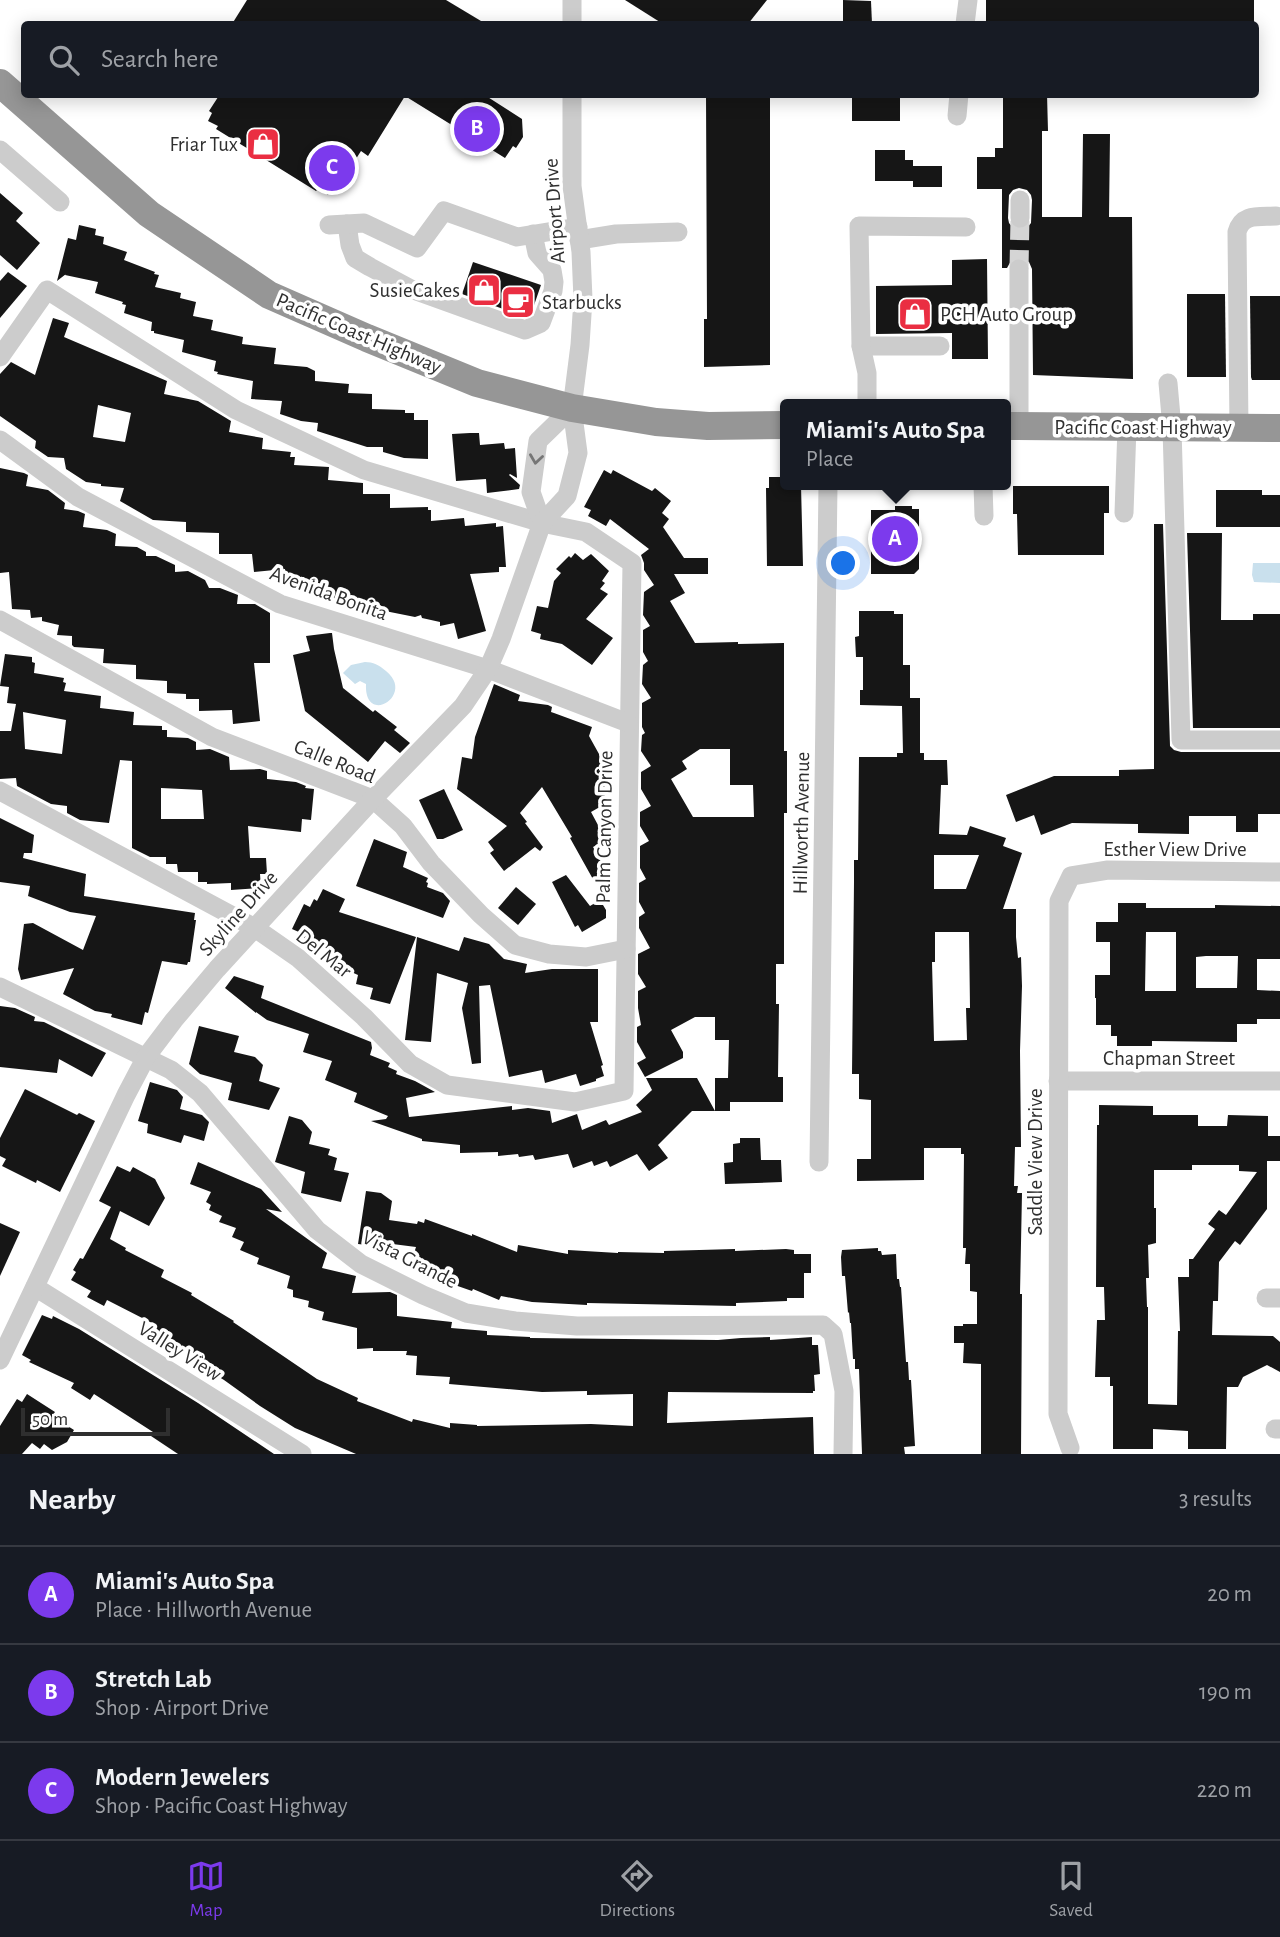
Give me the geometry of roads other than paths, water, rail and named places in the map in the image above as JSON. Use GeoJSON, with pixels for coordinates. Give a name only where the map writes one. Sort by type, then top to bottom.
{"type":"FeatureCollection","features":[{"type":"Feature","properties":{"kind":"highway","name":"Pacific Coast Highway"},"geometry":{"type":"LineString","coordinates":[[0,83],[149,214],[269,295],[367,338],[477,383],[572,408],[656,422],[708,426],[780,425]]}},
{"type":"Feature","properties":{"kind":"highway","name":"Pacific Coast Highway"},"geometry":{"type":"LineString","coordinates":[[1012,426],[1280,428]]}},
{"type":"Feature","properties":{"kind":"street"},"geometry":{"type":"LineString","coordinates":[[572,0],[572,21]]}},
{"type":"Feature","properties":{"kind":"street"},"geometry":{"type":"LineString","coordinates":[[965,21],[968,0]]}},
{"type":"Feature","properties":{"kind":"street","name":"Airport Drive"},"geometry":{"type":"LineString","coordinates":[[572,98],[572,186],[583,299],[572,408]]}},
{"type":"Feature","properties":{"kind":"street"},"geometry":{"type":"LineString","coordinates":[[957,116],[959,98]]}},
{"type":"Feature","properties":{"kind":"street"},"geometry":{"type":"LineString","coordinates":[[0,150],[61,201]]}},
{"type":"Feature","properties":{"kind":"street"},"geometry":{"type":"LineString","coordinates":[[533,234],[537,253],[552,270],[553,291],[541,323],[525,330],[411,289],[370,267],[355,258],[338,224],[364,223],[417,248],[444,211],[517,237],[533,234],[678,232]]}},
{"type":"Feature","properties":{"kind":"street"},"geometry":{"type":"LineString","coordinates":[[1239,428],[1237,232],[1239,224],[1245,219],[1276,216]]}},
{"type":"Feature","properties":{"kind":"street"},"geometry":{"type":"LineString","coordinates":[[867,399],[867,373],[861,346],[859,226],[966,226]]}},
{"type":"Feature","properties":{"kind":"street"},"geometry":{"type":"LineString","coordinates":[[1012,426],[1019,269]]}},
{"type":"Feature","properties":{"kind":"street"},"geometry":{"type":"LineString","coordinates":[[0,357],[47,290],[236,410],[364,470],[542,523]]}},
{"type":"Feature","properties":{"kind":"street"},"geometry":{"type":"LineString","coordinates":[[861,346],[940,346]]}},
{"type":"Feature","properties":{"kind":"street"},"geometry":{"type":"LineString","coordinates":[[1168,383],[1172,428],[1181,740],[1280,740]]}},
{"type":"Feature","properties":{"kind":"street"},"geometry":{"type":"LineString","coordinates":[[542,523],[531,492],[538,441],[572,408]]}},
{"type":"Feature","properties":{"kind":"street","name":"Skyline Drive"},"geometry":{"type":"LineString","coordinates":[[0,1360],[8,1324],[35,1287],[146,1057],[191,1000],[255,928],[463,706],[488,669],[542,523],[567,496],[578,453],[572,408]]}},
{"type":"Feature","properties":{"kind":"street"},"geometry":{"type":"LineString","coordinates":[[1124,513],[1127,427]]}},
{"type":"Feature","properties":{"kind":"street","name":"Avenida Bonita"},"geometry":{"type":"LineString","coordinates":[[0,440],[78,497],[280,604],[488,669],[628,723]]}},
{"type":"Feature","properties":{"kind":"street","name":"Hillworth Avenue"},"geometry":{"type":"LineString","coordinates":[[819,1161],[828,490]]}},
{"type":"Feature","properties":{"kind":"street"},"geometry":{"type":"LineString","coordinates":[[983,490],[984,516]]}},
{"type":"Feature","properties":{"kind":"street","name":"Palm Canyon Drive"},"geometry":{"type":"LineString","coordinates":[[542,523],[586,532],[632,563],[624,1091]]}},
{"type":"Feature","properties":{"kind":"street","name":"Calle Road"},"geometry":{"type":"LineString","coordinates":[[0,620],[212,737],[373,799],[403,826],[431,863],[481,915],[515,945],[549,954],[586,957],[626,949]]}},
{"type":"Feature","properties":{"kind":"street","name":"Del Mar"},"geometry":{"type":"LineString","coordinates":[[0,791],[255,928],[298,958],[364,1017],[410,1064],[447,1084],[575,1102],[624,1091]]}},
{"type":"Feature","properties":{"kind":"street","name":"Esther View Drive"},"geometry":{"type":"LineString","coordinates":[[1071,876],[1108,870],[1280,872]]}},
{"type":"Feature","properties":{"kind":"street","name":"Saddle View Drive"},"geometry":{"type":"LineString","coordinates":[[1070,1448],[1058,1414],[1058,1081],[1059,901],[1071,876]]}},
{"type":"Feature","properties":{"kind":"street","name":"Vista Grande"},"geometry":{"type":"LineString","coordinates":[[0,987],[171,1070],[200,1093],[317,1230],[361,1264],[466,1313],[515,1321],[577,1326],[823,1325],[833,1334],[844,1391],[844,1454]]}},
{"type":"Feature","properties":{"kind":"street","name":"Chapman Street"},"geometry":{"type":"LineString","coordinates":[[1058,1081],[1280,1081]]}},
{"type":"Feature","properties":{"kind":"street","name":"Valley View"},"geometry":{"type":"LineString","coordinates":[[35,1287],[302,1454]]}},
{"type":"Feature","properties":{"kind":"water"},"geometry":{"type":"Polygon","coordinates":[[[1253,563],[1280,563],[1280,583],[1254,582],[1253,563]]]}},
{"type":"Feature","properties":{"kind":"water"},"geometry":{"type":"Polygon","coordinates":[[[365,662],[381,667],[394,680],[395,689],[386,703],[372,703],[366,684],[360,681],[355,684],[343,673],[351,665],[365,662]]]}},
{"type":"Feature","properties":{"kind":"tunnel"},"geometry":{"type":"LineString","coordinates":[[1019,269],[1020,218]]}},
{"type":"Feature","properties":{"kind":"place","name":"Stretch Lab"},"geometry":{"type":"Point","coordinates":[477,129]}},
{"type":"Feature","properties":{"kind":"place","name":"Friar Tux"},"geometry":{"type":"Point","coordinates":[263,144]}},
{"type":"Feature","properties":{"kind":"place","name":"Modern Jewelers"},"geometry":{"type":"Point","coordinates":[332,168]}},
{"type":"Feature","properties":{"kind":"place","name":"SusieCakes"},"geometry":{"type":"Point","coordinates":[484,290]}},
{"type":"Feature","properties":{"kind":"place","name":"Starbucks"},"geometry":{"type":"Point","coordinates":[518,302]}},
{"type":"Feature","properties":{"kind":"place","name":"PCH Auto Group"},"geometry":{"type":"Point","coordinates":[915,314]}},
{"type":"Feature","properties":{"kind":"place","name":"Miami's Auto Spa"},"geometry":{"type":"Point","coordinates":[895,539]}}]}
